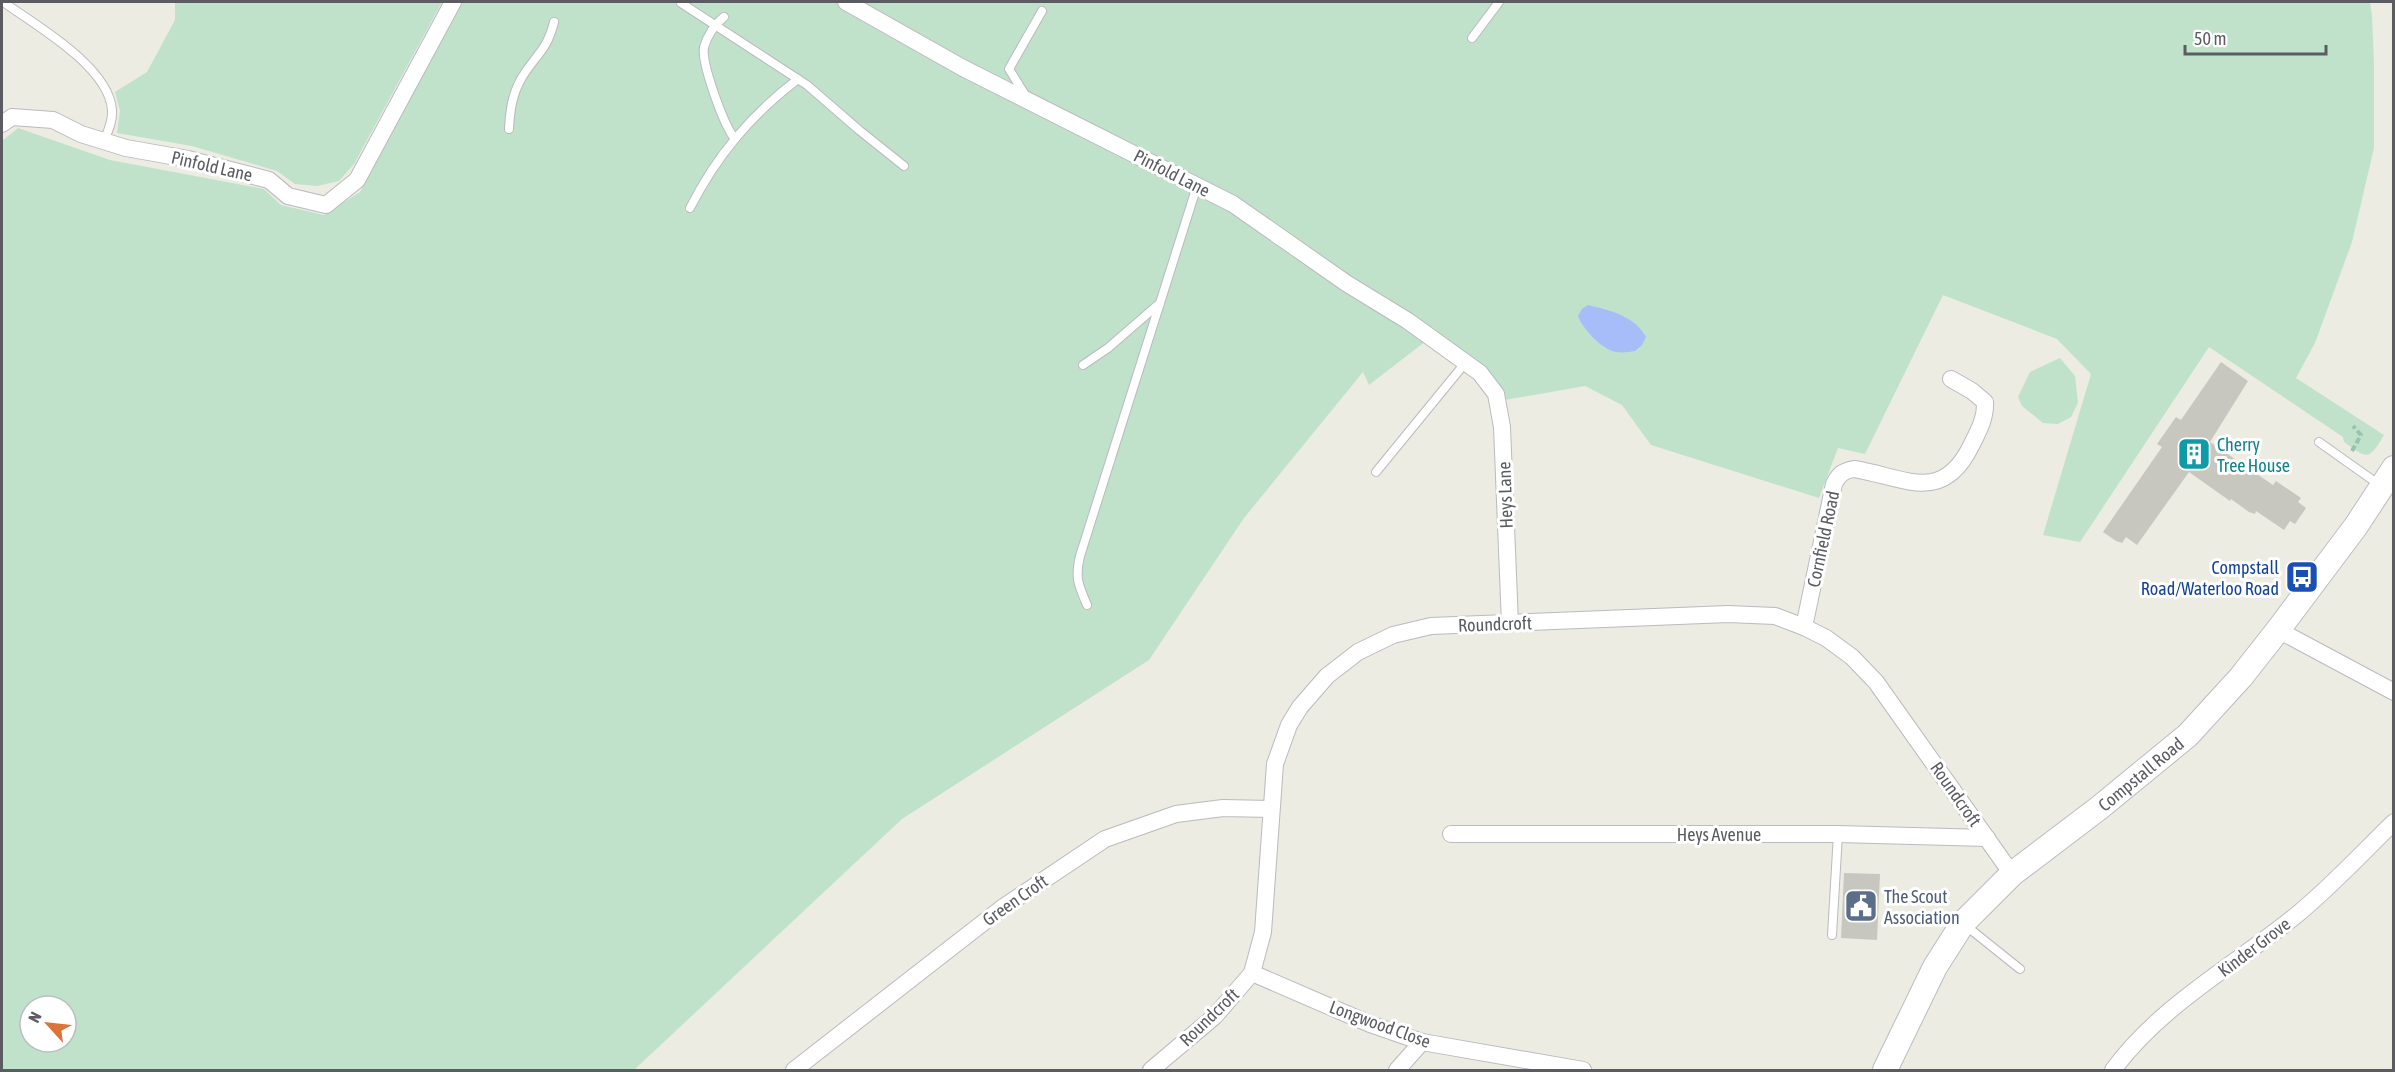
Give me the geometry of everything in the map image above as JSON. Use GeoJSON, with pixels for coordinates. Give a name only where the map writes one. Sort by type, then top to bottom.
{"type":"FeatureCollection","features":[{"type":"Feature","properties":{"kind":"main road","name":"Compstall Road"},"geometry":{"type":"LineString","coordinates":[[1885,1071],[1935,967],[1963,923],[2012,874],[2099,808],[2188,735],[2241,677],[2278,630],[2356,526],[2387,477]]}},
{"type":"Feature","properties":{"kind":"street","name":"Pinfold Lane"},"geometry":{"type":"LineString","coordinates":[[2,124],[12,117],[52,120],[81,134],[126,148],[188,159],[269,180],[288,196],[326,205],[357,180],[453,2]]}},
{"type":"Feature","properties":{"kind":"street","name":"Pinfold Lane"},"geometry":{"type":"LineString","coordinates":[[846,2],[963,68],[1233,204],[1346,283],[1408,321],[1480,373]]}},
{"type":"Feature","properties":{"kind":"street","name":"Heys Lane"},"geometry":{"type":"LineString","coordinates":[[1480,373],[1496,394],[1502,427],[1510,624]]}},
{"type":"Feature","properties":{"kind":"street","name":"Cornfield Road"},"geometry":{"type":"LineString","coordinates":[[1804,627],[1834,484],[1838,476],[1845,471],[1854,470],[1920,484],[1932,484],[1954,473],[1970,449],[1981,424],[1985,402],[1972,391],[1951,379]]}},
{"type":"Feature","properties":{"kind":"street","name":"Roundcroft"},"geometry":{"type":"LineString","coordinates":[[1151,1071],[1215,1016],[1252,973],[1263,932],[1275,764],[1289,725],[1312,690],[1342,663],[1375,643],[1412,630],[1431,626],[1728,614],[1775,616],[1804,627],[1826,638],[1852,657],[1876,682],[2012,874]]}},
{"type":"Feature","properties":{"kind":"street"},"geometry":{"type":"LineString","coordinates":[[2278,630],[2394,692]]}},
{"type":"Feature","properties":{"kind":"street","name":"Green Croft"},"geometry":{"type":"LineString","coordinates":[[801,1068],[1002,908],[1104,839],[1176,814],[1223,808],[1271,810]]}},
{"type":"Feature","properties":{"kind":"street","name":"Kinder Grove"},"geometry":{"type":"LineString","coordinates":[[2114,1071],[2142,1037],[2177,1004],[2321,894],[2394,822]]}},
{"type":"Feature","properties":{"kind":"street","name":"Heys Avenue"},"geometry":{"type":"LineString","coordinates":[[1451,834],[1838,834],[1987,838]]}},
{"type":"Feature","properties":{"kind":"street","name":"Longwood Close"},"geometry":{"type":"LineString","coordinates":[[1252,973],[1370,1024],[1422,1042],[1583,1071]]}},
{"type":"Feature","properties":{"kind":"street"},"geometry":{"type":"LineString","coordinates":[[1397,1071],[1422,1042]]}},
{"type":"Feature","properties":{"kind":"lane"},"geometry":{"type":"LineString","coordinates":[[3,2],[86,65],[102,82],[109,96],[112,110],[112,121],[104,141]]}},
{"type":"Feature","properties":{"kind":"lane"},"geometry":{"type":"LineString","coordinates":[[1472,38],[1499,2]]}},
{"type":"Feature","properties":{"kind":"lane"},"geometry":{"type":"LineString","coordinates":[[681,3],[798,79],[904,166]]}},
{"type":"Feature","properties":{"kind":"lane"},"geometry":{"type":"LineString","coordinates":[[1025,99],[1024,93],[1009,69],[1042,11]]}},
{"type":"Feature","properties":{"kind":"lane"},"geometry":{"type":"LineString","coordinates":[[724,16],[715,25],[704,46],[704,55],[719,108],[729,132],[735,139]]}},
{"type":"Feature","properties":{"kind":"lane"},"geometry":{"type":"LineString","coordinates":[[509,129],[510,105],[514,93],[522,78],[546,46],[554,22]]}},
{"type":"Feature","properties":{"kind":"lane"},"geometry":{"type":"LineString","coordinates":[[690,208],[708,172],[735,139],[771,99],[798,79]]}},
{"type":"Feature","properties":{"kind":"lane"},"geometry":{"type":"LineString","coordinates":[[1087,604],[1077,583],[1078,564],[1197,186]]}},
{"type":"Feature","properties":{"kind":"lane"},"geometry":{"type":"LineString","coordinates":[[1083,365],[1108,348],[1161,303]]}},
{"type":"Feature","properties":{"kind":"lane"},"geometry":{"type":"LineString","coordinates":[[1376,472],[1466,362]]}},
{"type":"Feature","properties":{"kind":"lane"},"geometry":{"type":"LineString","coordinates":[[2319,442],[2345,462],[2387,477]]}},
{"type":"Feature","properties":{"kind":"lane"},"geometry":{"type":"LineString","coordinates":[[1832,934],[1838,834]]}},
{"type":"Feature","properties":{"kind":"lane"},"geometry":{"type":"LineString","coordinates":[[1963,923],[2020,969]]}},
{"type":"Feature","properties":{"kind":"path"},"geometry":{"type":"LineString","coordinates":[[2345,462],[2361,435],[2353,426]]}},
{"type":"Feature","properties":{"kind":"green space"},"geometry":{"type":"Polygon","coordinates":[[[175,2],[442,2],[354,164],[339,181],[317,186],[295,184],[277,171],[192,146],[117,133],[120,111],[115,92],[147,72],[175,20],[175,2]]]}},
{"type":"Feature","properties":{"kind":"green space"},"geometry":{"type":"Polygon","coordinates":[[[462,2],[2370,2],[2374,65],[2374,148],[2352,242],[2315,343],[2296,378],[2384,435],[2371,453],[2367,455],[2358,452],[2344,442],[2343,437],[2209,347],[2080,542],[2043,535],[2091,374],[2057,339],[1943,295],[1865,454],[1838,448],[1819,498],[1651,445],[1622,405],[1585,386],[1505,400],[1426,341],[1369,385],[1363,372],[1244,518],[1149,660],[902,819],[634,1070],[2,1070],[2,141],[18,128],[110,160],[264,189],[281,205],[324,215],[360,192],[462,2]]]}},
{"type":"Feature","properties":{"kind":"green space"},"geometry":{"type":"Polygon","coordinates":[[[2060,358],[2075,376],[2078,403],[2071,417],[2058,424],[2043,423],[2022,406],[2018,397],[2030,372],[2060,358]]]}},
{"type":"Feature","properties":{"kind":"water"},"geometry":{"type":"Polygon","coordinates":[[[1588,305],[1621,315],[1635,324],[1646,337],[1642,345],[1635,351],[1626,352],[1604,347],[1588,332],[1578,316],[1588,305]]]}},
{"type":"Feature","properties":{"kind":"building","name":"Cherry Tree House"},"geometry":{"type":"Polygon","coordinates":[[[2221,362],[2248,381],[2210,442],[2273,485],[2276,481],[2301,498],[2298,502],[2306,508],[2295,524],[2290,521],[2284,530],[2256,511],[2255,514],[2249,512],[2231,499],[2230,501],[2189,472],[2137,545],[2126,537],[2122,543],[2116,541],[2103,532],[2162,447],[2157,444],[2176,417],[2181,420],[2221,362]]]}},
{"type":"Feature","properties":{"kind":"building","name":"The Scout Association"},"geometry":{"type":"Polygon","coordinates":[[[1844,873],[1880,874],[1877,940],[1841,938],[1844,873]]]}},
{"type":"Feature","properties":{"kind":"place","name":"Cherry Tree House"},"geometry":{"type":"Point","coordinates":[2194,454]}},
{"type":"Feature","properties":{"kind":"place","name":"Compstall Road/Waterloo Road"},"geometry":{"type":"Point","coordinates":[2302,577]}},
{"type":"Feature","properties":{"kind":"place","name":"The Scout Association"},"geometry":{"type":"Point","coordinates":[1861,906]}}]}
